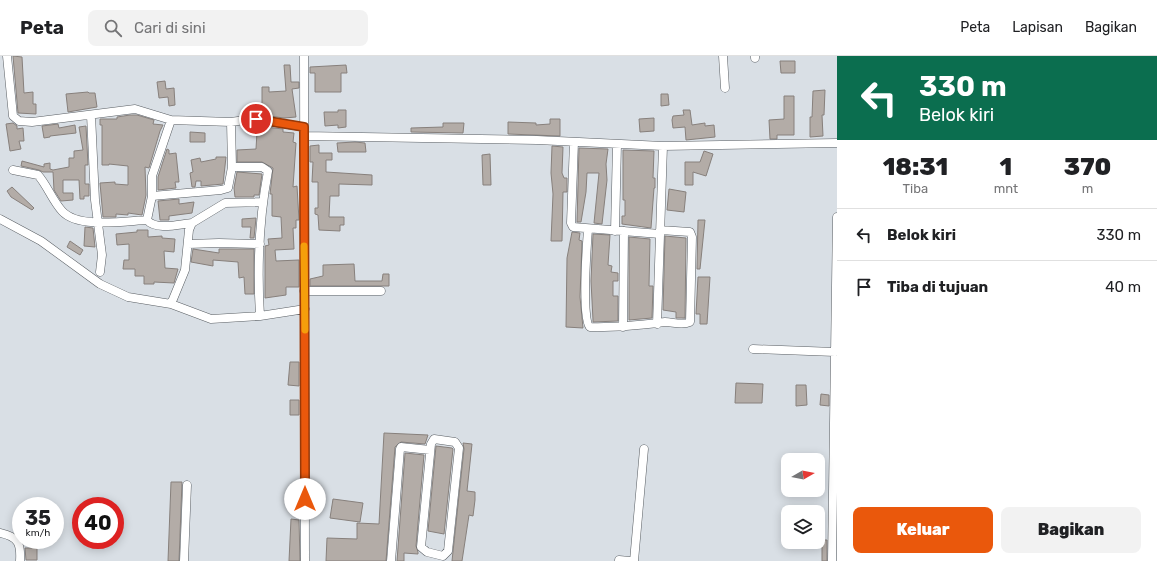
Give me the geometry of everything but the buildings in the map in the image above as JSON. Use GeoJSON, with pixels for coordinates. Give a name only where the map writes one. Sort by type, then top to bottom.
{"type":"FeatureCollection","features":[{"type":"Feature","properties":{"kind":"street"},"geometry":{"type":"LineString","coordinates":[[7,56],[13,116],[16,119],[32,122],[135,109],[170,120],[231,122],[252,119],[304,127]]}},
{"type":"Feature","properties":{"kind":"street"},"geometry":{"type":"LineString","coordinates":[[304,56],[305,561]]}},
{"type":"Feature","properties":{"kind":"street"},"geometry":{"type":"LineString","coordinates":[[724,56],[724,88]]}},
{"type":"Feature","properties":{"kind":"street"},"geometry":{"type":"LineString","coordinates":[[91,115],[97,223],[102,255],[100,272]]}},
{"type":"Feature","properties":{"kind":"street"},"geometry":{"type":"LineString","coordinates":[[147,220],[152,196],[152,176],[170,120]]}},
{"type":"Feature","properties":{"kind":"street"},"geometry":{"type":"LineString","coordinates":[[152,196],[226,190],[230,184],[232,167],[231,122]]}},
{"type":"Feature","properties":{"kind":"street"},"geometry":{"type":"LineString","coordinates":[[304,136],[574,142],[663,146],[837,143]]}},
{"type":"Feature","properties":{"kind":"street"},"geometry":{"type":"LineString","coordinates":[[574,142],[571,222],[574,227],[614,231],[690,232],[692,270],[689,323],[682,324],[666,322],[623,327],[590,327],[586,323],[585,291],[588,229]]}},
{"type":"Feature","properties":{"kind":"street"},"geometry":{"type":"LineString","coordinates":[[614,231],[618,144]]}},
{"type":"Feature","properties":{"kind":"street"},"geometry":{"type":"LineString","coordinates":[[657,324],[663,146]]}},
{"type":"Feature","properties":{"kind":"street"},"geometry":{"type":"LineString","coordinates":[[232,167],[266,168],[268,172],[262,202],[259,312]]}},
{"type":"Feature","properties":{"kind":"street"},"geometry":{"type":"LineString","coordinates":[[13,170],[38,174],[64,212],[71,217],[97,223],[147,220],[149,223],[166,226],[192,223],[225,202],[262,202]]}},
{"type":"Feature","properties":{"kind":"street"},"geometry":{"type":"LineString","coordinates":[[832,561],[835,525],[837,217]]}},
{"type":"Feature","properties":{"kind":"street"},"geometry":{"type":"LineString","coordinates":[[0,219],[41,241],[100,284],[118,294],[170,304],[211,319],[259,312],[304,310]]}},
{"type":"Feature","properties":{"kind":"street"},"geometry":{"type":"LineString","coordinates":[[170,304],[185,270],[189,230],[192,223]]}},
{"type":"Feature","properties":{"kind":"street"},"geometry":{"type":"LineString","coordinates":[[623,327],[624,231]]}},
{"type":"Feature","properties":{"kind":"street"},"geometry":{"type":"LineString","coordinates":[[188,244],[260,244]]}},
{"type":"Feature","properties":{"kind":"street"},"geometry":{"type":"LineString","coordinates":[[304,291],[381,291]]}},
{"type":"Feature","properties":{"kind":"street"},"geometry":{"type":"LineString","coordinates":[[753,349],[836,346]]}},
{"type":"Feature","properties":{"kind":"street"},"geometry":{"type":"LineString","coordinates":[[434,439],[455,442],[459,448],[448,551],[446,555],[438,558],[421,547],[430,450],[431,442],[434,439]]}},
{"type":"Feature","properties":{"kind":"street"},"geometry":{"type":"LineString","coordinates":[[392,561],[400,449],[401,447],[430,450]]}},
{"type":"Feature","properties":{"kind":"street"},"geometry":{"type":"LineString","coordinates":[[634,561],[644,449]]}},
{"type":"Feature","properties":{"kind":"street"},"geometry":{"type":"LineString","coordinates":[[184,561],[187,485]]}},
{"type":"Feature","properties":{"kind":"street"},"geometry":{"type":"LineString","coordinates":[[0,533],[15,539],[20,547],[20,561]]}},
{"type":"Feature","properties":{"kind":"street"},"geometry":{"type":"LineString","coordinates":[[619,560],[630,561]]}},
{"type":"Feature","properties":{"kind":"slow traffic"},"geometry":{"type":"LineString","coordinates":[[304,246],[305,330]]}},
{"type":"Feature","properties":{"kind":"route"},"geometry":{"type":"LineString","coordinates":[[256,119],[304,127],[306,414],[305,499]]}}]}
